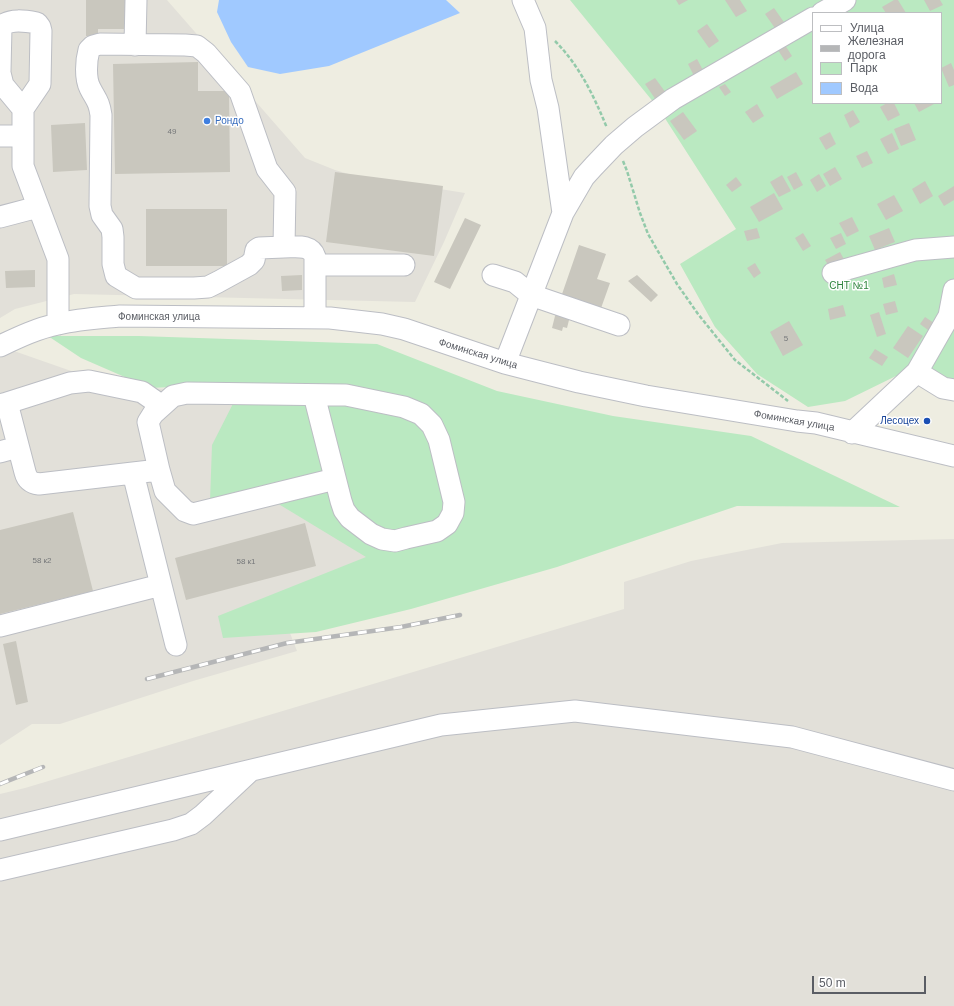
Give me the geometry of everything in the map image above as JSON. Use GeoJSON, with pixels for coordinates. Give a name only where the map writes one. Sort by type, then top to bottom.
{"type":"FeatureCollection","features":[{"type":"Feature","properties":{"kind":"street"},"geometry":{"type":"LineString","coordinates":[[135,45],[136,0]]}},
{"type":"Feature","properties":{"kind":"street"},"geometry":{"type":"LineString","coordinates":[[523,0],[535,28],[541,80],[548,108],[563,213]]}},
{"type":"Feature","properties":{"kind":"street"},"geometry":{"type":"LineString","coordinates":[[824,12],[845,0]]}},
{"type":"Feature","properties":{"kind":"street"},"geometry":{"type":"LineString","coordinates":[[505,363],[563,213],[584,177],[614,145],[635,127],[673,99],[812,19]]}},
{"type":"Feature","properties":{"kind":"street"},"geometry":{"type":"LineString","coordinates":[[23,108],[3,85],[0,72],[1,27],[5,23],[12,21],[37,23],[41,31],[40,84],[23,108],[23,166],[58,259],[58,324]]}},
{"type":"Feature","properties":{"kind":"street"},"geometry":{"type":"LineString","coordinates":[[284,247],[285,192],[267,169],[240,92],[206,53],[197,46],[185,45],[100,44],[93,46],[89,50],[88,54],[88,76],[89,87],[100,104],[100,206],[102,215],[112,229],[113,264],[116,276],[136,288],[208,287],[249,265],[254,260],[256,250],[259,248],[284,247],[311,249],[315,257],[315,318]]}},
{"type":"Feature","properties":{"kind":"street"},"geometry":{"type":"LineString","coordinates":[[0,136],[23,136]]}},
{"type":"Feature","properties":{"kind":"street"},"geometry":{"type":"LineString","coordinates":[[0,217],[38,207]]}},
{"type":"Feature","properties":{"kind":"street"},"geometry":{"type":"LineString","coordinates":[[833,273],[915,250],[954,247]]}},
{"type":"Feature","properties":{"kind":"street"},"geometry":{"type":"LineString","coordinates":[[315,264],[404,265]]}},
{"type":"Feature","properties":{"kind":"street"},"geometry":{"type":"LineString","coordinates":[[493,275],[515,282],[531,295],[619,325]]}},
{"type":"Feature","properties":{"kind":"street"},"geometry":{"type":"LineString","coordinates":[[852,433],[916,372],[951,315],[954,290]]}},
{"type":"Feature","properties":{"kind":"street","name":"Фоминская улица"},"geometry":{"type":"LineString","coordinates":[[0,346],[41,328],[90,318],[120,316],[315,318],[357,320],[404,329],[505,363],[579,382],[646,396],[816,424],[954,456]]}},
{"type":"Feature","properties":{"kind":"street"},"geometry":{"type":"LineString","coordinates":[[916,372],[943,388],[954,390]]}},
{"type":"Feature","properties":{"kind":"street"},"geometry":{"type":"LineString","coordinates":[[159,470],[33,484],[27,479],[9,450],[4,404],[70,383],[89,381],[142,392],[162,406]]}},
{"type":"Feature","properties":{"kind":"street"},"geometry":{"type":"LineString","coordinates":[[314,394],[335,479],[340,501],[350,518],[371,534],[382,539],[395,541],[437,531],[447,524],[453,513],[454,502],[439,440],[432,426],[421,414],[404,407],[346,395],[314,394],[187,392],[173,396],[149,419],[148,422],[159,470],[165,491],[186,512],[193,514],[335,479]]}},
{"type":"Feature","properties":{"kind":"street"},"geometry":{"type":"LineString","coordinates":[[133,473],[176,645]]}},
{"type":"Feature","properties":{"kind":"street"},"geometry":{"type":"LineString","coordinates":[[0,626],[161,585]]}},
{"type":"Feature","properties":{"kind":"street"},"geometry":{"type":"LineString","coordinates":[[0,830],[441,726],[575,711],[792,737],[954,780]]}},
{"type":"Feature","properties":{"kind":"street"},"geometry":{"type":"LineString","coordinates":[[0,870],[173,830],[190,824],[203,814],[250,770]]}},
{"type":"Feature","properties":{"kind":"path"},"geometry":{"type":"LineString","coordinates":[[554,40],[567,53],[583,76],[627,171],[633,195],[648,234],[677,284],[698,314],[735,360],[791,404]]}},
{"type":"Feature","properties":{"kind":"shaded area"},"geometry":{"type":"Polygon","coordinates":[[[0,0],[167,0],[305,158],[352,175],[465,193],[444,242],[415,302],[74,294],[15,309],[0,318],[0,0]]]}},
{"type":"Feature","properties":{"kind":"shaded area"},"geometry":{"type":"Polygon","coordinates":[[[14,351],[117,387],[312,394],[412,572],[290,633],[297,651],[193,681],[60,724],[32,724],[0,745],[0,358],[14,351]]]}},
{"type":"Feature","properties":{"kind":"shaded area"},"geometry":{"type":"Polygon","coordinates":[[[954,539],[954,1006],[0,1006],[0,794],[25,788],[624,609],[624,582],[691,561],[782,543],[954,539]]]}},
{"type":"Feature","properties":{"kind":"green space","name":"СНТ №1"},"geometry":{"type":"Polygon","coordinates":[[[570,0],[954,0],[954,389],[896,376],[845,401],[808,407],[757,374],[715,327],[680,264],[736,229],[659,109],[570,0]]]}},
{"type":"Feature","properties":{"kind":"green space"},"geometry":{"type":"Polygon","coordinates":[[[48,336],[139,336],[377,344],[497,391],[613,416],[751,436],[900,507],[737,506],[557,567],[411,609],[316,632],[223,638],[218,616],[366,557],[262,494],[210,501],[212,445],[243,384],[150,388],[81,358],[48,336]]]}},
{"type":"Feature","properties":{"kind":"water"},"geometry":{"type":"Polygon","coordinates":[[[219,0],[446,0],[460,13],[329,66],[280,74],[248,67],[231,42],[217,12],[219,0]]]}},
{"type":"Feature","properties":{"kind":"building"},"geometry":{"type":"Polygon","coordinates":[[[86,0],[130,0],[130,29],[98,29],[98,36],[86,36],[86,0]]]}},
{"type":"Feature","properties":{"kind":"building"},"geometry":{"type":"Polygon","coordinates":[[[676,0],[688,0],[679,5],[676,0]]]}},
{"type":"Feature","properties":{"kind":"building"},"geometry":{"type":"Polygon","coordinates":[[[725,0],[740,0],[747,11],[736,17],[725,0]]]}},
{"type":"Feature","properties":{"kind":"building"},"geometry":{"type":"Polygon","coordinates":[[[894,0],[898,0],[905,12],[885,12],[882,7],[894,0]]]}},
{"type":"Feature","properties":{"kind":"building"},"geometry":{"type":"Polygon","coordinates":[[[924,0],[940,0],[943,5],[930,11],[924,0]]]}},
{"type":"Feature","properties":{"kind":"building"},"geometry":{"type":"Polygon","coordinates":[[[774,8],[786,25],[777,31],[765,14],[774,8]]]}},
{"type":"Feature","properties":{"kind":"building"},"geometry":{"type":"Polygon","coordinates":[[[707,24],[719,41],[709,48],[697,31],[707,24]]]}},
{"type":"Feature","properties":{"kind":"building"},"geometry":{"type":"Polygon","coordinates":[[[785,45],[792,56],[785,61],[778,50],[785,45]]]}},
{"type":"Feature","properties":{"kind":"building"},"geometry":{"type":"Polygon","coordinates":[[[697,59],[705,74],[696,80],[688,64],[697,59]]]}},
{"type":"Feature","properties":{"kind":"building"},"geometry":{"type":"Polygon","coordinates":[[[198,62],[198,91],[229,91],[230,172],[115,174],[113,64],[198,62]]]}},
{"type":"Feature","properties":{"kind":"building"},"geometry":{"type":"Polygon","coordinates":[[[951,63],[954,70],[954,85],[949,87],[942,68],[951,63]]]}},
{"type":"Feature","properties":{"kind":"building"},"geometry":{"type":"Polygon","coordinates":[[[796,72],[803,84],[777,99],[770,87],[796,72]]]}},
{"type":"Feature","properties":{"kind":"building"},"geometry":{"type":"Polygon","coordinates":[[[655,78],[666,93],[656,100],[645,84],[655,78]]]}},
{"type":"Feature","properties":{"kind":"building"},"geometry":{"type":"Polygon","coordinates":[[[725,84],[731,92],[725,96],[719,87],[725,84]]]}},
{"type":"Feature","properties":{"kind":"building"},"geometry":{"type":"Polygon","coordinates":[[[757,104],[764,116],[753,123],[745,112],[757,104]]]}},
{"type":"Feature","properties":{"kind":"building"},"geometry":{"type":"Polygon","coordinates":[[[885,104],[894,104],[900,115],[888,121],[880,107],[885,104]]]}},
{"type":"Feature","properties":{"kind":"building"},"geometry":{"type":"Polygon","coordinates":[[[915,104],[934,104],[919,112],[915,104]]]}},
{"type":"Feature","properties":{"kind":"building"},"geometry":{"type":"Polygon","coordinates":[[[853,110],[860,122],[850,128],[844,115],[853,110]]]}},
{"type":"Feature","properties":{"kind":"building"},"geometry":{"type":"Polygon","coordinates":[[[683,112],[697,131],[684,140],[670,121],[683,112]]]}},
{"type":"Feature","properties":{"kind":"building"},"geometry":{"type":"Polygon","coordinates":[[[85,123],[87,170],[53,172],[51,125],[85,123]]]}},
{"type":"Feature","properties":{"kind":"building"},"geometry":{"type":"Polygon","coordinates":[[[909,123],[916,140],[901,146],[894,129],[909,123]]]}},
{"type":"Feature","properties":{"kind":"building"},"geometry":{"type":"Polygon","coordinates":[[[830,132],[836,144],[826,150],[819,138],[830,132]]]}},
{"type":"Feature","properties":{"kind":"building"},"geometry":{"type":"Polygon","coordinates":[[[892,133],[899,149],[888,154],[880,139],[892,133]]]}},
{"type":"Feature","properties":{"kind":"building"},"geometry":{"type":"Polygon","coordinates":[[[867,151],[873,163],[862,168],[856,156],[867,151]]]}},
{"type":"Feature","properties":{"kind":"building"},"geometry":{"type":"Polygon","coordinates":[[[835,167],[842,179],[830,186],[823,174],[835,167]]]}},
{"type":"Feature","properties":{"kind":"building"},"geometry":{"type":"Polygon","coordinates":[[[335,172],[443,186],[434,256],[326,242],[335,172]]]}},
{"type":"Feature","properties":{"kind":"building"},"geometry":{"type":"Polygon","coordinates":[[[796,172],[803,185],[794,190],[787,177],[796,172]]]}},
{"type":"Feature","properties":{"kind":"building"},"geometry":{"type":"Polygon","coordinates":[[[819,174],[826,186],[817,192],[810,180],[819,174]]]}},
{"type":"Feature","properties":{"kind":"building"},"geometry":{"type":"Polygon","coordinates":[[[782,175],[791,191],[779,197],[770,182],[782,175]]]}},
{"type":"Feature","properties":{"kind":"building"},"geometry":{"type":"Polygon","coordinates":[[[736,177],[742,185],[732,192],[726,185],[736,177]]]}},
{"type":"Feature","properties":{"kind":"building"},"geometry":{"type":"Polygon","coordinates":[[[925,181],[933,196],[920,204],[912,189],[925,181]]]}},
{"type":"Feature","properties":{"kind":"building"},"geometry":{"type":"Polygon","coordinates":[[[954,186],[954,200],[944,206],[938,196],[954,186]]]}},
{"type":"Feature","properties":{"kind":"building"},"geometry":{"type":"Polygon","coordinates":[[[774,193],[783,209],[759,222],[750,207],[774,193]]]}},
{"type":"Feature","properties":{"kind":"building"},"geometry":{"type":"Polygon","coordinates":[[[894,195],[903,211],[886,220],[877,204],[894,195]]]}},
{"type":"Feature","properties":{"kind":"building"},"geometry":{"type":"Polygon","coordinates":[[[146,209],[227,209],[227,266],[146,266],[146,209]]]}},
{"type":"Feature","properties":{"kind":"building"},"geometry":{"type":"Polygon","coordinates":[[[852,217],[859,231],[847,237],[839,223],[852,217]]]}},
{"type":"Feature","properties":{"kind":"building"},"geometry":{"type":"Polygon","coordinates":[[[465,218],[481,225],[450,289],[434,282],[465,218]]]}},
{"type":"Feature","properties":{"kind":"building"},"geometry":{"type":"Polygon","coordinates":[[[757,228],[760,238],[747,241],[744,231],[757,228]]]}},
{"type":"Feature","properties":{"kind":"building"},"geometry":{"type":"Polygon","coordinates":[[[889,228],[895,242],[875,250],[869,236],[889,228]]]}},
{"type":"Feature","properties":{"kind":"building"},"geometry":{"type":"Polygon","coordinates":[[[803,233],[811,246],[803,251],[795,238],[803,233]]]}},
{"type":"Feature","properties":{"kind":"building"},"geometry":{"type":"Polygon","coordinates":[[[841,233],[846,244],[836,249],[830,238],[841,233]]]}},
{"type":"Feature","properties":{"kind":"building"},"geometry":{"type":"Polygon","coordinates":[[[579,245],[606,254],[597,279],[610,283],[600,311],[561,297],[579,245]]]}},
{"type":"Feature","properties":{"kind":"building"},"geometry":{"type":"Polygon","coordinates":[[[840,252],[846,263],[832,271],[825,260],[840,252]]]}},
{"type":"Feature","properties":{"kind":"building"},"geometry":{"type":"Polygon","coordinates":[[[755,263],[761,273],[754,278],[747,268],[755,263]]]}},
{"type":"Feature","properties":{"kind":"building"},"geometry":{"type":"Polygon","coordinates":[[[35,270],[35,287],[6,288],[5,271],[35,270]]]}},
{"type":"Feature","properties":{"kind":"building"},"geometry":{"type":"Polygon","coordinates":[[[894,274],[897,285],[884,288],[882,278],[894,274]]]}},
{"type":"Feature","properties":{"kind":"building"},"geometry":{"type":"Polygon","coordinates":[[[302,275],[302,290],[282,291],[281,276],[302,275]]]}},
{"type":"Feature","properties":{"kind":"building"},"geometry":{"type":"Polygon","coordinates":[[[637,275],[658,295],[651,302],[628,281],[637,275]]]}},
{"type":"Feature","properties":{"kind":"building"},"geometry":{"type":"Polygon","coordinates":[[[895,301],[898,312],[886,315],[883,304],[895,301]]]}},
{"type":"Feature","properties":{"kind":"building"},"geometry":{"type":"Polygon","coordinates":[[[843,305],[846,316],[830,320],[828,309],[843,305]]]}},
{"type":"Feature","properties":{"kind":"building"},"geometry":{"type":"Polygon","coordinates":[[[556,312],[570,316],[567,328],[563,327],[562,331],[552,328],[556,312]]]}},
{"type":"Feature","properties":{"kind":"building"},"geometry":{"type":"Polygon","coordinates":[[[879,312],[886,334],[877,337],[870,315],[879,312]]]}},
{"type":"Feature","properties":{"kind":"building"},"geometry":{"type":"Polygon","coordinates":[[[925,317],[934,323],[928,330],[920,324],[925,317]]]}},
{"type":"Feature","properties":{"kind":"building"},"geometry":{"type":"Polygon","coordinates":[[[789,321],[803,345],[783,356],[770,332],[789,321]]]}},
{"type":"Feature","properties":{"kind":"building"},"geometry":{"type":"Polygon","coordinates":[[[908,326],[923,336],[908,358],[893,348],[908,326]]]}},
{"type":"Feature","properties":{"kind":"building"},"geometry":{"type":"Polygon","coordinates":[[[875,349],[888,357],[882,366],[869,358],[875,349]]]}},
{"type":"Feature","properties":{"kind":"building"},"geometry":{"type":"Polygon","coordinates":[[[73,512],[93,591],[0,614],[0,530],[73,512]]]}},
{"type":"Feature","properties":{"kind":"building"},"geometry":{"type":"Polygon","coordinates":[[[305,523],[316,566],[186,600],[175,558],[305,523]]]}},
{"type":"Feature","properties":{"kind":"building"},"geometry":{"type":"Polygon","coordinates":[[[16,641],[28,702],[16,705],[3,644],[16,641]]]}},
{"type":"Feature","properties":{"kind":"railway"},"geometry":{"type":"LineString","coordinates":[[147,679],[287,643],[401,627],[460,615]]}},
{"type":"Feature","properties":{"kind":"railway"},"geometry":{"type":"LineString","coordinates":[[0,784],[43,767]]}},
{"type":"Feature","properties":{"kind":"place","name":"Рондо"},"geometry":{"type":"Point","coordinates":[207,121]}},
{"type":"Feature","properties":{"kind":"place","name":"Лесоцех"},"geometry":{"type":"Point","coordinates":[927,421]}}]}
